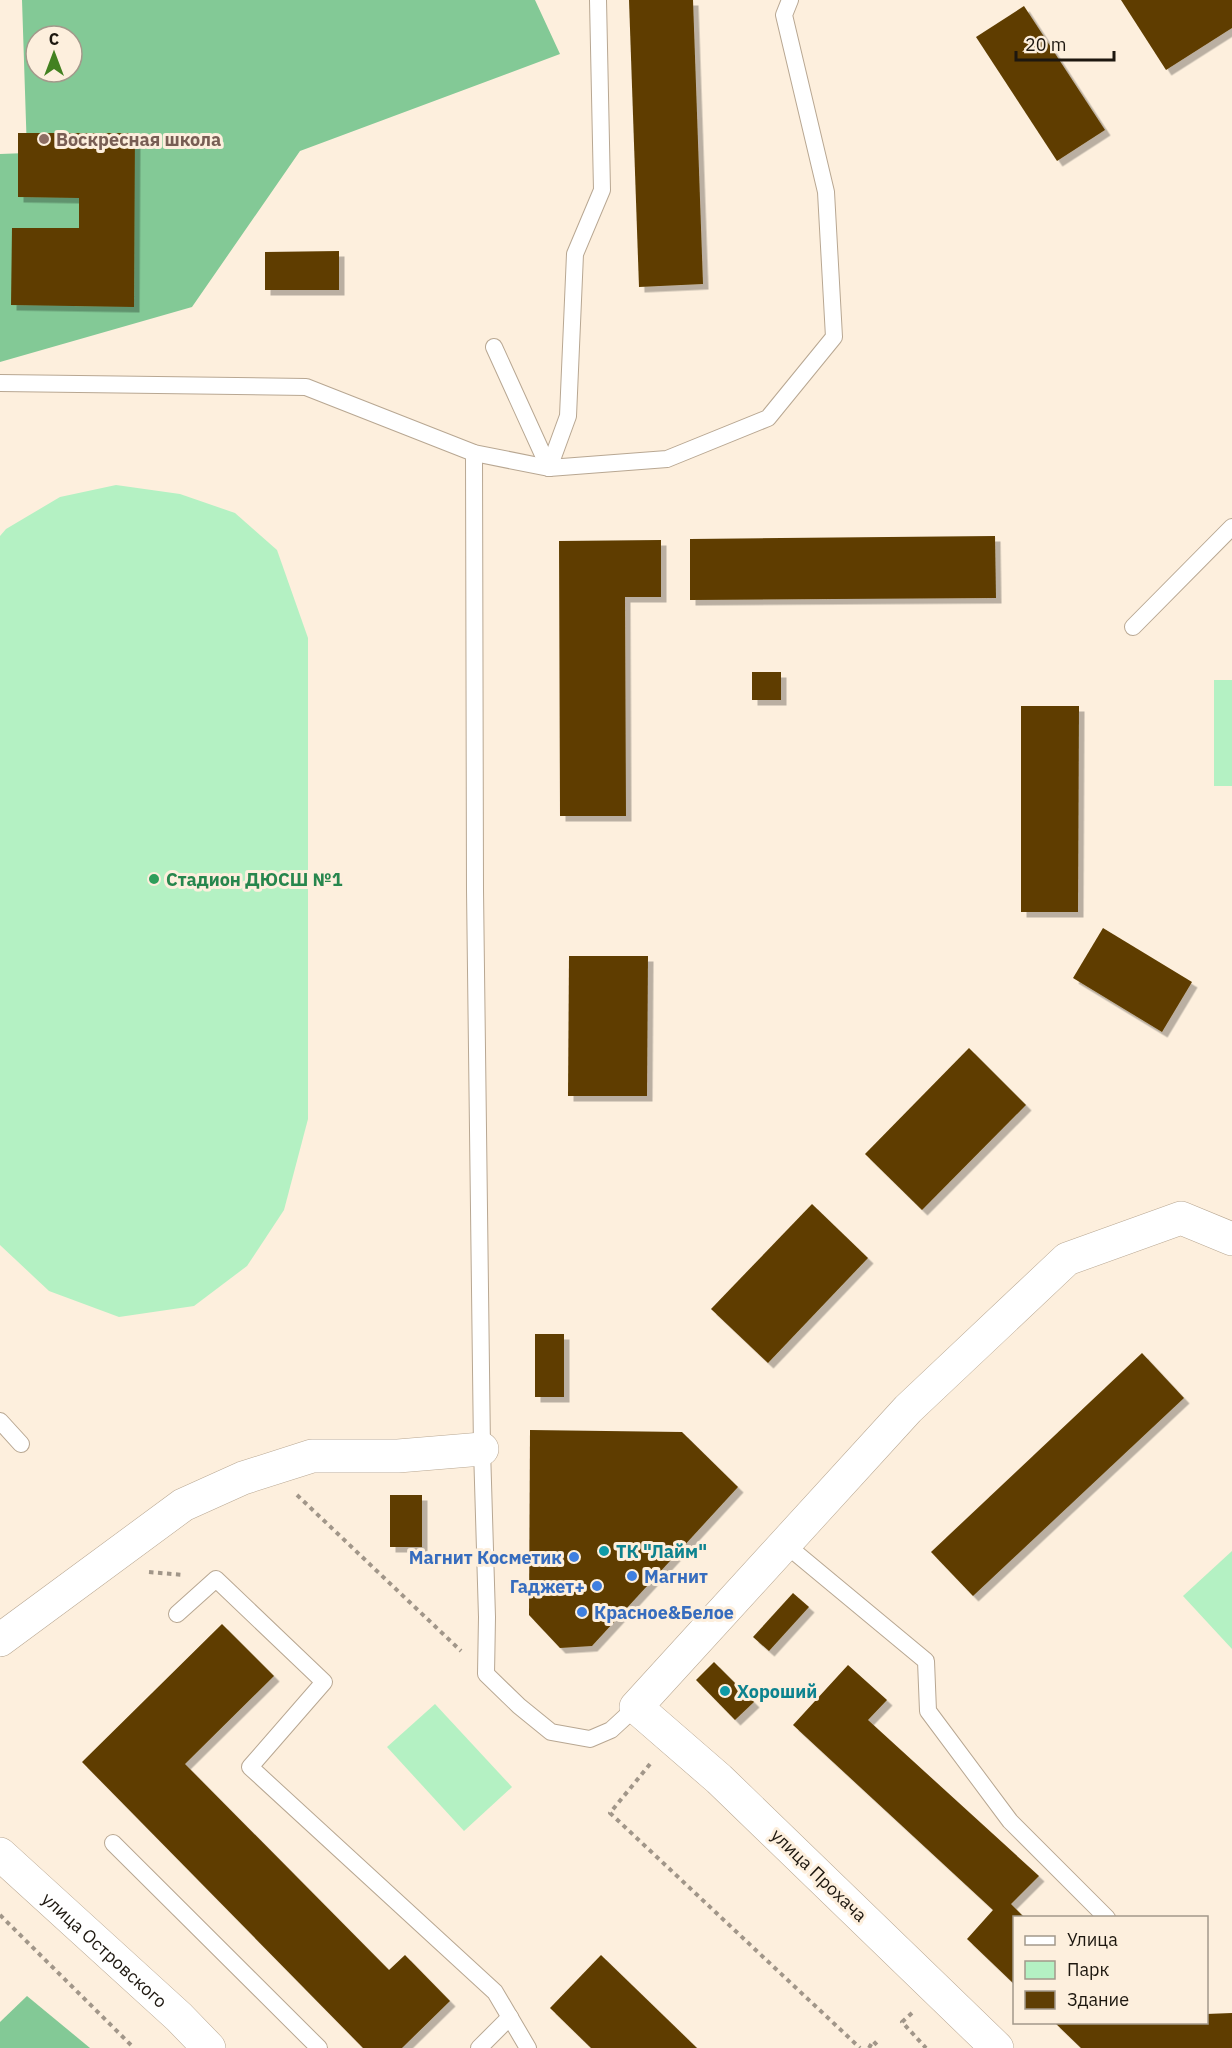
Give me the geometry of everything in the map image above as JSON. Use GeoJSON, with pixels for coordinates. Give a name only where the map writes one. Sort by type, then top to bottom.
{"type":"FeatureCollection","features":[{"type":"Feature","properties":{"kind":"street"},"geometry":{"type":"LineString","coordinates":[[636,1707],[908,1409],[1067,1259],[1181,1218],[1232,1239]]}},
{"type":"Feature","properties":{"kind":"street"},"geometry":{"type":"LineString","coordinates":[[0,1640],[183,1505],[243,1478],[312,1456],[398,1456],[482,1449]]}},
{"type":"Feature","properties":{"kind":"street","name":"улица Прохача"},"geometry":{"type":"LineString","coordinates":[[636,1707],[719,1779],[997,2048]]}},
{"type":"Feature","properties":{"kind":"street","name":"улица Островского"},"geometry":{"type":"LineString","coordinates":[[0,1854],[179,2017],[209,2048]]}},
{"type":"Feature","properties":{"kind":"lane"},"geometry":{"type":"LineString","coordinates":[[549,468],[568,416],[575,254],[602,190],[598,0]]}},
{"type":"Feature","properties":{"kind":"lane"},"geometry":{"type":"LineString","coordinates":[[0,383],[306,387],[474,453],[549,468],[667,459],[768,418],[834,337],[826,192],[784,15],[790,0]]}},
{"type":"Feature","properties":{"kind":"lane"},"geometry":{"type":"LineString","coordinates":[[494,347],[549,468]]}},
{"type":"Feature","properties":{"kind":"lane"},"geometry":{"type":"LineString","coordinates":[[474,453],[475,890],[486,1674],[519,1706],[551,1731],[590,1739],[611,1730],[636,1707]]}},
{"type":"Feature","properties":{"kind":"lane"},"geometry":{"type":"LineString","coordinates":[[1133,627],[1232,527]]}},
{"type":"Feature","properties":{"kind":"lane"},"geometry":{"type":"LineString","coordinates":[[0,1421],[21,1444]]}},
{"type":"Feature","properties":{"kind":"lane"},"geometry":{"type":"LineString","coordinates":[[785,1544],[926,1661],[928,1711],[1010,1821],[1106,1916]]}},
{"type":"Feature","properties":{"kind":"lane"},"geometry":{"type":"LineString","coordinates":[[177,1614],[216,1579],[324,1683],[249,1767],[495,1992],[528,2048]]}},
{"type":"Feature","properties":{"kind":"lane"},"geometry":{"type":"LineString","coordinates":[[113,1843],[318,2048]]}},
{"type":"Feature","properties":{"kind":"lane"},"geometry":{"type":"LineString","coordinates":[[479,2048],[510,2018]]}},
{"type":"Feature","properties":{"kind":"path"},"geometry":{"type":"LineString","coordinates":[[269,1469],[486,1674]]}},
{"type":"Feature","properties":{"kind":"path"},"geometry":{"type":"LineString","coordinates":[[145,1571],[216,1579]]}},
{"type":"Feature","properties":{"kind":"path"},"geometry":{"type":"LineString","coordinates":[[671,1739],[610,1813],[860,2048]]}},
{"type":"Feature","properties":{"kind":"path"},"geometry":{"type":"LineString","coordinates":[[0,1915],[134,2048]]}},
{"type":"Feature","properties":{"kind":"path"},"geometry":{"type":"LineString","coordinates":[[902,2022],[926,2048]]}},
{"type":"Feature","properties":{"kind":"path"},"geometry":{"type":"LineString","coordinates":[[869,2048],[873,2042],[880,2048]]}},
{"type":"Feature","properties":{"kind":"green space"},"geometry":{"type":"Polygon","coordinates":[[[22,0],[535,0],[560,54],[300,151],[192,307],[0,362],[0,154],[27,153],[25,84],[84,84],[84,24],[24,24],[24,61],[22,0]]]}},
{"type":"Feature","properties":{"kind":"green space","name":"Стадион ДЮСШ №1"},"geometry":{"type":"Polygon","coordinates":[[[116,485],[180,494],[235,513],[277,550],[308,638],[308,1119],[284,1210],[247,1266],[194,1306],[119,1317],[49,1291],[0,1245],[0,536],[6,529],[60,497],[116,485]]]}},
{"type":"Feature","properties":{"kind":"green space"},"geometry":{"type":"Polygon","coordinates":[[[1214,680],[1232,680],[1232,786],[1214,786],[1214,680]]]}},
{"type":"Feature","properties":{"kind":"green space"},"geometry":{"type":"Polygon","coordinates":[[[1232,1551],[1232,1649],[1183,1596],[1232,1551]]]}},
{"type":"Feature","properties":{"kind":"green space"},"geometry":{"type":"Polygon","coordinates":[[[435,1704],[512,1787],[464,1831],[387,1747],[435,1704]]]}},
{"type":"Feature","properties":{"kind":"green space"},"geometry":{"type":"Polygon","coordinates":[[[27,1996],[90,2048],[0,2048],[0,2022],[27,1996]]]}},
{"type":"Feature","properties":{"kind":"building"},"geometry":{"type":"Polygon","coordinates":[[[629,0],[693,0],[703,284],[639,287],[629,0]]]}},
{"type":"Feature","properties":{"kind":"building"},"geometry":{"type":"Polygon","coordinates":[[[1121,0],[1232,0],[1232,28],[1166,70],[1121,0]]]}},
{"type":"Feature","properties":{"kind":"building"},"geometry":{"type":"Polygon","coordinates":[[[1024,6],[1105,130],[1057,161],[976,37],[1024,6]]]}},
{"type":"Feature","properties":{"kind":"building"},"geometry":{"type":"Polygon","coordinates":[[[18,133],[135,133],[134,307],[11,305],[12,228],[79,228],[79,198],[18,197],[18,133]]]}},
{"type":"Feature","properties":{"kind":"building"},"geometry":{"type":"Polygon","coordinates":[[[339,251],[339,290],[265,290],[265,252],[339,251]]]}},
{"type":"Feature","properties":{"kind":"building"},"geometry":{"type":"Polygon","coordinates":[[[995,536],[996,598],[690,600],[690,539],[995,536]]]}},
{"type":"Feature","properties":{"kind":"building"},"geometry":{"type":"Polygon","coordinates":[[[661,540],[661,597],[625,597],[626,816],[560,816],[559,541],[661,540]]]}},
{"type":"Feature","properties":{"kind":"building"},"geometry":{"type":"Polygon","coordinates":[[[752,672],[781,672],[781,700],[752,700],[752,672]]]}},
{"type":"Feature","properties":{"kind":"building"},"geometry":{"type":"Polygon","coordinates":[[[1021,706],[1079,706],[1078,912],[1021,912],[1021,706]]]}},
{"type":"Feature","properties":{"kind":"building"},"geometry":{"type":"Polygon","coordinates":[[[1103,928],[1192,982],[1162,1032],[1073,978],[1103,928]]]}},
{"type":"Feature","properties":{"kind":"building"},"geometry":{"type":"Polygon","coordinates":[[[569,956],[648,956],[647,1096],[568,1096],[569,956]]]}},
{"type":"Feature","properties":{"kind":"building"},"geometry":{"type":"Polygon","coordinates":[[[969,1048],[1026,1105],[922,1210],[865,1154],[969,1048]]]}},
{"type":"Feature","properties":{"kind":"building"},"geometry":{"type":"Polygon","coordinates":[[[812,1204],[868,1258],[768,1363],[711,1309],[812,1204]]]}},
{"type":"Feature","properties":{"kind":"building"},"geometry":{"type":"Polygon","coordinates":[[[535,1334],[564,1334],[564,1397],[535,1397],[535,1334]]]}},
{"type":"Feature","properties":{"kind":"building"},"geometry":{"type":"Polygon","coordinates":[[[1142,1353],[1184,1398],[973,1596],[931,1552],[1142,1353]]]}},
{"type":"Feature","properties":{"kind":"building","name":"ТК \"Лайм\""},"geometry":{"type":"Polygon","coordinates":[[[530,1430],[682,1432],[738,1487],[592,1646],[560,1648],[529,1615],[530,1430]]]}},
{"type":"Feature","properties":{"kind":"building"},"geometry":{"type":"Polygon","coordinates":[[[390,1495],[422,1495],[422,1547],[390,1547],[390,1495]]]}},
{"type":"Feature","properties":{"kind":"building"},"geometry":{"type":"Polygon","coordinates":[[[793,1593],[809,1607],[769,1651],[753,1637],[793,1593]]]}},
{"type":"Feature","properties":{"kind":"building"},"geometry":{"type":"Polygon","coordinates":[[[222,1624],[274,1676],[185,1764],[389,1970],[405,1955],[450,2001],[402,2048],[363,2048],[82,1762],[222,1624]]]}},
{"type":"Feature","properties":{"kind":"building","name":"Хороший"},"geometry":{"type":"Polygon","coordinates":[[[714,1662],[754,1702],[735,1720],[696,1680],[714,1662]]]}},
{"type":"Feature","properties":{"kind":"building"},"geometry":{"type":"Polygon","coordinates":[[[848,1665],[887,1700],[868,1720],[1039,1876],[1011,1904],[1023,1916],[1013,1916],[1013,1983],[967,1939],[993,1910],[793,1725],[848,1665]]]}},
{"type":"Feature","properties":{"kind":"building"},"geometry":{"type":"Polygon","coordinates":[[[601,1955],[697,2048],[591,2048],[550,2008],[601,1955]]]}},
{"type":"Feature","properties":{"kind":"building"},"geometry":{"type":"Polygon","coordinates":[[[1232,2013],[1232,2048],[1081,2048],[1056,2024],[1208,2024],[1208,2014],[1232,2013]]]}},
{"type":"Feature","properties":{"kind":"place","name":"Воскресная школа"},"geometry":{"type":"Point","coordinates":[44,139]}},
{"type":"Feature","properties":{"kind":"place","name":"Стадион ДЮСШ №1"},"geometry":{"type":"Point","coordinates":[154,879]}},
{"type":"Feature","properties":{"kind":"place","name":"ТК \"Лайм\""},"geometry":{"type":"Point","coordinates":[604,1551]}},
{"type":"Feature","properties":{"kind":"place","name":"Магнит Косметик"},"geometry":{"type":"Point","coordinates":[574,1557]}},
{"type":"Feature","properties":{"kind":"place","name":"Магнит"},"geometry":{"type":"Point","coordinates":[632,1576]}},
{"type":"Feature","properties":{"kind":"place","name":"Гаджет+"},"geometry":{"type":"Point","coordinates":[597,1586]}},
{"type":"Feature","properties":{"kind":"place","name":"Красное&Белое"},"geometry":{"type":"Point","coordinates":[582,1612]}},
{"type":"Feature","properties":{"kind":"place","name":"Хороший"},"geometry":{"type":"Point","coordinates":[725,1691]}}]}
